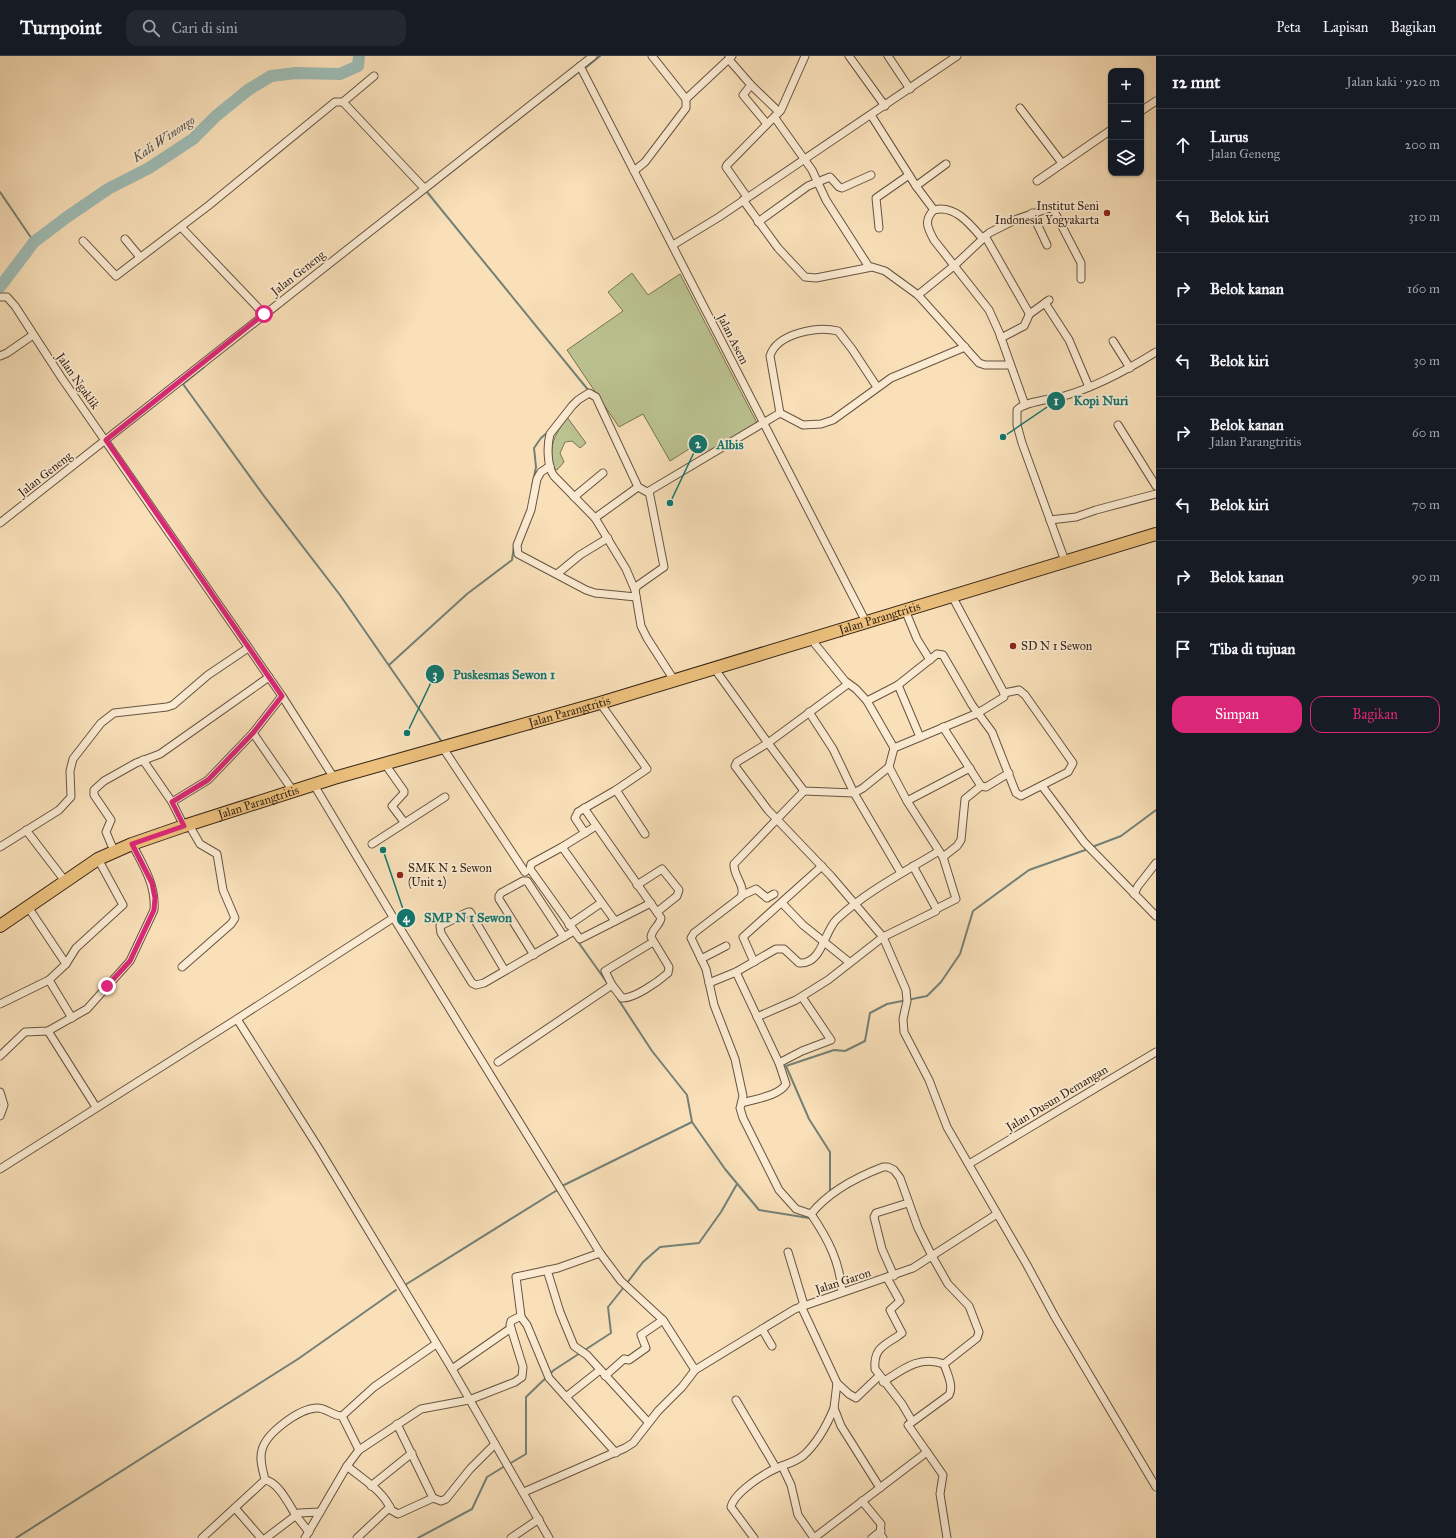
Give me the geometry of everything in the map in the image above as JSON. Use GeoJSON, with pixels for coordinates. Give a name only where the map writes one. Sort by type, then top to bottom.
{"type":"FeatureCollection","features":[{"type":"Feature","properties":{"kind":"main road","name":"Jalan Parangtritis"},"geometry":{"type":"LineString","coordinates":[[0,926],[98,859],[132,844],[187,825],[334,778],[600,702],[1156,534]]}},
{"type":"Feature","properties":{"kind":"street","name":"Jalan Geneng"},"geometry":{"type":"LineString","coordinates":[[0,523],[593,56]]}},
{"type":"Feature","properties":{"kind":"street"},"geometry":{"type":"LineString","coordinates":[[634,170],[645,162],[686,108],[686,99],[652,56]]}},
{"type":"Feature","properties":{"kind":"street"},"geometry":{"type":"LineString","coordinates":[[805,56],[777,115],[726,166],[758,222],[793,266],[805,277],[816,278],[869,267],[885,271],[918,295],[982,364],[1010,365]]}},
{"type":"Feature","properties":{"kind":"street"},"geometry":{"type":"LineString","coordinates":[[849,56],[885,106]]}},
{"type":"Feature","properties":{"kind":"street"},"geometry":{"type":"LineString","coordinates":[[888,56],[910,89]]}},
{"type":"Feature","properties":{"kind":"street"},"geometry":{"type":"LineString","coordinates":[[673,245],[885,106],[957,56]]}},
{"type":"Feature","properties":{"kind":"street"},"geometry":{"type":"LineString","coordinates":[[686,99],[730,57],[732,64],[777,115],[818,181],[826,200],[869,267]]}},
{"type":"Feature","properties":{"kind":"street","name":"Jalan Asem"},"geometry":{"type":"LineString","coordinates":[[580,66],[866,622]]}},
{"type":"Feature","properties":{"kind":"street"},"geometry":{"type":"LineString","coordinates":[[83,241],[116,276],[259,166],[335,102],[344,102],[374,76]]}},
{"type":"Feature","properties":{"kind":"street"},"geometry":{"type":"LineString","coordinates":[[751,85],[743,95],[767,124]]}},
{"type":"Feature","properties":{"kind":"street"},"geometry":{"type":"LineString","coordinates":[[1144,109],[1156,101]]}},
{"type":"Feature","properties":{"kind":"street"},"geometry":{"type":"LineString","coordinates":[[344,102],[424,188]]}},
{"type":"Feature","properties":{"kind":"street"},"geometry":{"type":"LineString","coordinates":[[1020,108],[1062,163]]}},
{"type":"Feature","properties":{"kind":"street"},"geometry":{"type":"LineString","coordinates":[[870,115],[916,186],[934,210]]}},
{"type":"Feature","properties":{"kind":"street"},"geometry":{"type":"LineString","coordinates":[[1037,181],[1108,132]]}},
{"type":"Feature","properties":{"kind":"street"},"geometry":{"type":"LineString","coordinates":[[916,186],[946,164]]}},
{"type":"Feature","properties":{"kind":"street"},"geometry":{"type":"LineString","coordinates":[[879,228],[876,198],[909,174]]}},
{"type":"Feature","properties":{"kind":"street"},"geometry":{"type":"LineString","coordinates":[[758,222],[818,181],[830,176],[839,187],[842,188],[871,175]]}},
{"type":"Feature","properties":{"kind":"street"},"geometry":{"type":"LineString","coordinates":[[1025,405],[1001,338],[989,310],[934,240],[928,228],[928,219],[934,210],[942,208],[952,211],[983,237],[1030,313]]}},
{"type":"Feature","properties":{"kind":"street"},"geometry":{"type":"LineString","coordinates":[[918,295],[955,265],[983,237],[994,230],[1050,208],[1053,209],[1081,263],[1080,279]]}},
{"type":"Feature","properties":{"kind":"street"},"geometry":{"type":"LineString","coordinates":[[1032,214],[1046,244]]}},
{"type":"Feature","properties":{"kind":"street"},"geometry":{"type":"LineString","coordinates":[[181,226],[264,314]]}},
{"type":"Feature","properties":{"kind":"street"},"geometry":{"type":"LineString","coordinates":[[125,239],[140,257]]}},
{"type":"Feature","properties":{"kind":"street","name":"Jalan Ngaklik"},"geometry":{"type":"LineString","coordinates":[[0,297],[11,300],[33,335],[282,696],[334,778]]}},
{"type":"Feature","properties":{"kind":"street"},"geometry":{"type":"LineString","coordinates":[[1001,338],[1024,326],[1030,313],[1047,301],[1069,340],[1089,387]]}},
{"type":"Feature","properties":{"kind":"street"},"geometry":{"type":"LineString","coordinates":[[780,413],[770,356],[774,349],[787,338],[798,332],[826,330],[838,331],[852,349],[876,387]]}},
{"type":"Feature","properties":{"kind":"street"},"geometry":{"type":"LineString","coordinates":[[0,356],[8,353],[33,335]]}},
{"type":"Feature","properties":{"kind":"street"},"geometry":{"type":"LineString","coordinates":[[1113,341],[1130,368]]}},
{"type":"Feature","properties":{"kind":"street"},"geometry":{"type":"LineString","coordinates":[[780,413],[803,425],[827,422],[839,416],[876,387],[906,370],[966,347]]}},
{"type":"Feature","properties":{"kind":"street"},"geometry":{"type":"LineString","coordinates":[[1065,561],[1036,486],[1017,425],[1017,410],[1025,405],[1058,398],[1089,387],[1130,368],[1156,352]]}},
{"type":"Feature","properties":{"kind":"street"},"geometry":{"type":"LineString","coordinates":[[649,493],[638,487],[594,395],[589,394],[575,403],[550,434],[548,440],[550,466],[554,476],[595,518],[608,538],[636,593],[644,633],[674,680]]}},
{"type":"Feature","properties":{"kind":"street"},"geometry":{"type":"LineString","coordinates":[[636,593],[639,584],[661,571],[664,567],[649,493],[651,489],[764,424],[780,413]]}},
{"type":"Feature","properties":{"kind":"street"},"geometry":{"type":"LineString","coordinates":[[1118,425],[1156,486]]}},
{"type":"Feature","properties":{"kind":"street"},"geometry":{"type":"LineString","coordinates":[[550,466],[541,472],[537,479],[531,510],[517,549],[518,554],[522,558],[595,593],[636,593]]}},
{"type":"Feature","properties":{"kind":"street"},"geometry":{"type":"LineString","coordinates":[[574,497],[603,473]]}},
{"type":"Feature","properties":{"kind":"street"},"geometry":{"type":"LineString","coordinates":[[595,518],[638,487]]}},
{"type":"Feature","properties":{"kind":"street"},"geometry":{"type":"LineString","coordinates":[[1050,520],[1076,517],[1096,510],[1156,494]]}},
{"type":"Feature","properties":{"kind":"street"},"geometry":{"type":"LineString","coordinates":[[557,574],[580,555],[608,538]]}},
{"type":"Feature","properties":{"kind":"street"},"geometry":{"type":"LineString","coordinates":[[952,596],[1004,693]]}},
{"type":"Feature","properties":{"kind":"street"},"geometry":{"type":"LineString","coordinates":[[905,610],[914,632],[930,660]]}},
{"type":"Feature","properties":{"kind":"street"},"geometry":{"type":"LineString","coordinates":[[742,895],[742,889],[734,870],[734,864],[804,791],[854,793],[889,767],[894,748],[867,701],[856,689],[848,684],[811,639]]}},
{"type":"Feature","properties":{"kind":"street"},"geometry":{"type":"LineString","coordinates":[[0,847],[59,810],[68,802],[72,792],[70,771],[73,759],[92,733],[106,718],[114,713],[173,705],[208,675],[248,648]]}},
{"type":"Feature","properties":{"kind":"street"},"geometry":{"type":"LineString","coordinates":[[867,701],[898,685],[941,653],[946,657],[963,691],[992,732],[1016,793],[1019,795],[1042,786],[1068,772],[1073,763],[1026,695],[1019,690],[1004,693]]}},
{"type":"Feature","properties":{"kind":"street"},"geometry":{"type":"LineString","coordinates":[[714,668],[804,791]]}},
{"type":"Feature","properties":{"kind":"street"},"geometry":{"type":"LineString","coordinates":[[114,851],[106,832],[111,820],[94,795],[94,790],[118,773],[143,760],[155,756],[180,741],[269,677]]}},
{"type":"Feature","properties":{"kind":"street"},"geometry":{"type":"LineString","coordinates":[[848,684],[768,743],[735,765],[776,820],[822,866],[883,937],[906,990],[907,1001],[903,1020],[904,1032],[929,1080],[948,1130],[969,1164],[1055,1317],[1156,1487]]}},
{"type":"Feature","properties":{"kind":"street"},"geometry":{"type":"LineString","coordinates":[[898,685],[920,736]]}},
{"type":"Feature","properties":{"kind":"street"},"geometry":{"type":"LineString","coordinates":[[894,748],[978,713],[1001,700],[1004,693]]}},
{"type":"Feature","properties":{"kind":"street"},"geometry":{"type":"LineString","coordinates":[[172,802],[203,784],[253,733],[282,696]]}},
{"type":"Feature","properties":{"kind":"street"},"geometry":{"type":"LineString","coordinates":[[585,833],[575,818],[578,812],[646,772],[647,768],[600,702]]}},
{"type":"Feature","properties":{"kind":"street"},"geometry":{"type":"LineString","coordinates":[[809,712],[833,749],[854,793],[901,873]]}},
{"type":"Feature","properties":{"kind":"street"},"geometry":{"type":"LineString","coordinates":[[942,727],[981,786]]}},
{"type":"Feature","properties":{"kind":"street"},"geometry":{"type":"LineString","coordinates":[[253,733],[292,791]]}},
{"type":"Feature","properties":{"kind":"street"},"geometry":{"type":"LineString","coordinates":[[443,748],[524,872]]}},
{"type":"Feature","properties":{"kind":"street"},"geometry":{"type":"LineString","coordinates":[[143,760],[200,844],[217,854],[223,890],[235,918],[231,924],[182,967]]}},
{"type":"Feature","properties":{"kind":"street"},"geometry":{"type":"LineString","coordinates":[[385,764],[404,791],[404,793],[392,806],[404,822]]}},
{"type":"Feature","properties":{"kind":"street"},"geometry":{"type":"LineString","coordinates":[[757,1017],[802,997],[883,937],[933,913],[936,909],[956,898],[941,854],[907,801],[889,767]]}},
{"type":"Feature","properties":{"kind":"street"},"geometry":{"type":"LineString","coordinates":[[907,801],[970,768]]}},
{"type":"Feature","properties":{"kind":"street"},"geometry":{"type":"LineString","coordinates":[[709,983],[736,972],[779,948],[784,950],[797,962],[803,963],[817,954],[824,943],[831,925],[867,893],[913,866],[957,846],[961,840],[965,799],[981,786],[986,787],[1009,773]]}},
{"type":"Feature","properties":{"kind":"street"},"geometry":{"type":"LineString","coordinates":[[314,785],[393,918],[490,1071],[600,1253],[621,1281],[663,1320],[695,1370]]}},
{"type":"Feature","properties":{"kind":"street"},"geometry":{"type":"LineString","coordinates":[[1042,786],[1084,842],[1156,916]]}},
{"type":"Feature","properties":{"kind":"street"},"geometry":{"type":"LineString","coordinates":[[616,790],[645,834]]}},
{"type":"Feature","properties":{"kind":"street"},"geometry":{"type":"LineString","coordinates":[[372,844],[445,797]]}},
{"type":"Feature","properties":{"kind":"street"},"geometry":{"type":"LineString","coordinates":[[584,808],[657,912],[661,920],[652,933],[653,942],[668,967],[668,973],[641,992],[627,998],[622,998],[610,987],[605,971],[653,942]]}},
{"type":"Feature","properties":{"kind":"street"},"geometry":{"type":"LineString","coordinates":[[569,933],[530,866],[596,826]]}},
{"type":"Feature","properties":{"kind":"street"},"geometry":{"type":"LineString","coordinates":[[26,830],[65,881]]}},
{"type":"Feature","properties":{"kind":"street"},"geometry":{"type":"LineString","coordinates":[[0,1056],[25,1032],[48,1031],[87,1009],[130,961],[154,910],[155,898],[152,883],[132,844]]}},
{"type":"Feature","properties":{"kind":"street"},"geometry":{"type":"LineString","coordinates":[[562,846],[615,922]]}},
{"type":"Feature","properties":{"kind":"street"},"geometry":{"type":"LineString","coordinates":[[0,1004],[49,980],[66,964],[76,948],[123,905],[98,859]]}},
{"type":"Feature","properties":{"kind":"street"},"geometry":{"type":"LineString","coordinates":[[1134,894],[1138,886],[1156,863]]}},
{"type":"Feature","properties":{"kind":"street"},"geometry":{"type":"LineString","coordinates":[[754,962],[742,937],[822,866]]}},
{"type":"Feature","properties":{"kind":"street"},"geometry":{"type":"LineString","coordinates":[[913,866],[936,909]]}},
{"type":"Feature","properties":{"kind":"street"},"geometry":{"type":"LineString","coordinates":[[637,884],[662,869],[679,890],[678,896],[657,912]]}},
{"type":"Feature","properties":{"kind":"street"},"geometry":{"type":"LineString","coordinates":[[534,955],[499,899],[501,893],[523,881],[527,881],[569,933],[582,939],[650,903]]}},
{"type":"Feature","properties":{"kind":"street"},"geometry":{"type":"LineString","coordinates":[[774,894],[767,898],[756,889],[742,895],[737,901],[692,934],[692,939],[701,959],[714,1005],[738,1067],[743,1096],[740,1108],[743,1118],[779,1190],[796,1209],[812,1215],[836,1258],[841,1278],[842,1292]]}},
{"type":"Feature","properties":{"kind":"street"},"geometry":{"type":"LineString","coordinates":[[505,971],[469,912],[440,926],[441,932],[475,985],[480,984],[505,971],[534,955],[569,933],[601,903]]}},
{"type":"Feature","properties":{"kind":"street"},"geometry":{"type":"LineString","coordinates":[[782,903],[824,943],[849,962]]}},
{"type":"Feature","properties":{"kind":"street"},"geometry":{"type":"LineString","coordinates":[[28,907],[66,964]]}},
{"type":"Feature","properties":{"kind":"street"},"geometry":{"type":"LineString","coordinates":[[0,1169],[393,918]]}},
{"type":"Feature","properties":{"kind":"street"},"geometry":{"type":"LineString","coordinates":[[701,959],[726,946]]}},
{"type":"Feature","properties":{"kind":"street"},"geometry":{"type":"LineString","coordinates":[[736,972],[779,1063],[786,1083],[784,1088],[774,1093],[742,1103]]}},
{"type":"Feature","properties":{"kind":"street"},"geometry":{"type":"LineString","coordinates":[[49,980],[72,1018]]}},
{"type":"Feature","properties":{"kind":"street"},"geometry":{"type":"LineString","coordinates":[[498,1062],[610,987]]}},
{"type":"Feature","properties":{"kind":"street"},"geometry":{"type":"LineString","coordinates":[[779,1063],[802,1051],[831,1040],[802,997]]}},
{"type":"Feature","properties":{"kind":"street"},"geometry":{"type":"LineString","coordinates":[[237,1019],[318,1147],[436,1344],[452,1368],[502,1458],[524,1492],[550,1538]]}},
{"type":"Feature","properties":{"kind":"street"},"geometry":{"type":"LineString","coordinates":[[48,1031],[96,1108]]}},
{"type":"Feature","properties":{"kind":"street","name":"Jalan Dusun Demangan"},"geometry":{"type":"LineString","coordinates":[[969,1164],[1156,1052]]}},
{"type":"Feature","properties":{"kind":"street"},"geometry":{"type":"LineString","coordinates":[[0,1092],[4,1105],[0,1116]]}},
{"type":"Feature","properties":{"kind":"street"},"geometry":{"type":"LineString","coordinates":[[812,1215],[830,1194],[879,1169],[888,1167],[894,1170],[900,1178],[918,1228],[932,1256],[948,1284],[969,1306],[979,1332],[977,1338],[971,1345],[944,1364]]}},
{"type":"Feature","properties":{"kind":"street"},"geometry":{"type":"LineString","coordinates":[[908,1203],[876,1213],[874,1217],[882,1249],[900,1301],[890,1309],[890,1311],[902,1333],[881,1347],[876,1354],[875,1369],[881,1379],[902,1404],[912,1421]]}},
{"type":"Feature","properties":{"kind":"street","name":"Jalan Garon"},"geometry":{"type":"LineString","coordinates":[[524,1492],[616,1453],[633,1443],[648,1422],[695,1370],[762,1329],[803,1306],[891,1277],[913,1268],[997,1214]]}},
{"type":"Feature","properties":{"kind":"street"},"geometry":{"type":"LineString","coordinates":[[788,1252],[803,1306],[837,1382],[849,1394],[856,1398],[881,1379],[922,1362],[929,1360],[944,1364]]}},
{"type":"Feature","properties":{"kind":"street"},"geometry":{"type":"LineString","coordinates":[[600,1253],[571,1264],[516,1277],[521,1317],[527,1325],[548,1375],[616,1453]]}},
{"type":"Feature","properties":{"kind":"street"},"geometry":{"type":"LineString","coordinates":[[547,1270],[559,1311],[574,1346],[584,1352],[648,1422]]}},
{"type":"Feature","properties":{"kind":"street"},"geometry":{"type":"LineString","coordinates":[[307,1535],[347,1466],[359,1450],[421,1409],[469,1400],[516,1382],[522,1377],[524,1367],[510,1328],[511,1321],[521,1317]]}},
{"type":"Feature","properties":{"kind":"street"},"geometry":{"type":"LineString","coordinates":[[605,1376],[624,1360],[629,1360],[646,1348],[641,1335],[663,1320]]}},
{"type":"Feature","properties":{"kind":"street"},"geometry":{"type":"LineString","coordinates":[[452,1368],[510,1328]]}},
{"type":"Feature","properties":{"kind":"street"},"geometry":{"type":"LineString","coordinates":[[762,1329],[772,1346]]}},
{"type":"Feature","properties":{"kind":"street"},"geometry":{"type":"LineString","coordinates":[[342,1416],[380,1383],[436,1344]]}},
{"type":"Feature","properties":{"kind":"street"},"geometry":{"type":"LineString","coordinates":[[944,1364],[951,1391],[949,1395],[909,1423],[909,1427],[943,1475],[940,1494],[947,1538]]}},
{"type":"Feature","properties":{"kind":"street"},"geometry":{"type":"LineString","coordinates":[[566,1397],[600,1370]]}},
{"type":"Feature","properties":{"kind":"street"},"geometry":{"type":"LineString","coordinates":[[754,1538],[731,1507],[733,1500],[761,1476],[803,1456],[828,1423],[834,1408],[837,1382]]}},
{"type":"Feature","properties":{"kind":"street"},"geometry":{"type":"LineString","coordinates":[[736,1400],[791,1485],[798,1515],[814,1538],[928,1452]]}},
{"type":"Feature","properties":{"kind":"street"},"geometry":{"type":"LineString","coordinates":[[307,1535],[292,1507],[274,1484],[266,1480],[261,1461],[263,1447],[285,1423],[304,1410],[315,1408],[327,1410],[336,1415],[342,1416]]}},
{"type":"Feature","properties":{"kind":"street"},"geometry":{"type":"LineString","coordinates":[[834,1408],[840,1426],[880,1488]]}},
{"type":"Feature","properties":{"kind":"street"},"geometry":{"type":"LineString","coordinates":[[342,1416],[359,1450]]}},
{"type":"Feature","properties":{"kind":"street"},"geometry":{"type":"LineString","coordinates":[[397,1424],[433,1498]]}},
{"type":"Feature","properties":{"kind":"street"},"geometry":{"type":"LineString","coordinates":[[347,1466],[385,1497],[393,1512],[398,1514],[433,1498],[442,1501],[450,1495],[470,1469],[495,1444]]}},
{"type":"Feature","properties":{"kind":"street"},"geometry":{"type":"LineString","coordinates":[[371,1486],[412,1454]]}},
{"type":"Feature","properties":{"kind":"street"},"geometry":{"type":"LineString","coordinates":[[202,1538],[266,1480]]}},
{"type":"Feature","properties":{"kind":"street"},"geometry":{"type":"LineString","coordinates":[[862,1501],[880,1524],[882,1534],[872,1538]]}},
{"type":"Feature","properties":{"kind":"street"},"geometry":{"type":"LineString","coordinates":[[357,1538],[390,1507]]}},
{"type":"Feature","properties":{"kind":"street"},"geometry":{"type":"LineString","coordinates":[[235,1508],[262,1538]]}},
{"type":"Feature","properties":{"kind":"street"},"geometry":{"type":"LineString","coordinates":[[266,1538],[296,1516],[304,1512],[320,1512]]}},
{"type":"Feature","properties":{"kind":"street"},"geometry":{"type":"LineString","coordinates":[[511,1538],[539,1519]]}},
{"type":"Feature","properties":{"kind":"green space"},"geometry":{"type":"Polygon","coordinates":[[[632,273],[648,295],[680,274],[757,423],[704,455],[697,444],[670,461],[643,414],[619,427],[567,350],[623,311],[608,292],[632,273]]]}},
{"type":"Feature","properties":{"kind":"green space"},"geometry":{"type":"Polygon","coordinates":[[[567,417],[586,443],[580,448],[572,441],[565,442],[560,453],[564,462],[557,470],[553,468],[552,446],[567,417]]]}},
{"type":"Feature","properties":{"kind":"waterway","name":"Kali Winongo"},"geometry":{"type":"LineString","coordinates":[[0,287],[34,242],[108,189],[149,168],[193,139],[216,116],[248,90],[271,76],[296,73],[340,74],[358,66],[359,56]]}},
{"type":"Feature","properties":{"kind":"waterway"},"geometry":{"type":"LineString","coordinates":[[584,69],[600,56]]}},
{"type":"Feature","properties":{"kind":"waterway"},"geometry":{"type":"LineString","coordinates":[[380,228],[580,71]]}},
{"type":"Feature","properties":{"kind":"waterway"},"geometry":{"type":"LineString","coordinates":[[0,192],[34,242]]}},
{"type":"Feature","properties":{"kind":"waterway"},"geometry":{"type":"LineString","coordinates":[[427,192],[589,391]]}},
{"type":"Feature","properties":{"kind":"waterway"},"geometry":{"type":"LineString","coordinates":[[269,316],[287,301]]}},
{"type":"Feature","properties":{"kind":"waterway"},"geometry":{"type":"LineString","coordinates":[[204,367],[183,384],[264,496],[340,595],[442,742]]}},
{"type":"Feature","properties":{"kind":"waterway"},"geometry":{"type":"LineString","coordinates":[[532,487],[536,467],[534,448],[541,438],[548,432]]}},
{"type":"Feature","properties":{"kind":"waterway"},"geometry":{"type":"LineString","coordinates":[[389,665],[467,594],[512,560],[514,546]]}},
{"type":"Feature","properties":{"kind":"waterway"},"geometry":{"type":"LineString","coordinates":[[1092,847],[1121,836],[1156,810]]}},
{"type":"Feature","properties":{"kind":"waterway"},"geometry":{"type":"LineString","coordinates":[[830,1192],[830,1152],[809,1119],[786,1066],[834,1050],[845,1051],[865,1041],[870,1013],[887,1004],[927,996],[941,982],[960,954],[973,911],[1029,870],[1088,849]]}},
{"type":"Feature","properties":{"kind":"waterway"},"geometry":{"type":"LineString","coordinates":[[542,891],[608,984]]}},
{"type":"Feature","properties":{"kind":"waterway"},"geometry":{"type":"LineString","coordinates":[[618,999],[652,1051],[687,1095],[692,1122],[725,1169],[759,1210],[809,1218],[811,1217]]}},
{"type":"Feature","properties":{"kind":"waterway"},"geometry":{"type":"LineString","coordinates":[[562,1186],[692,1122]]}},
{"type":"Feature","properties":{"kind":"waterway"},"geometry":{"type":"LineString","coordinates":[[627,1283],[643,1262],[660,1247],[699,1243],[721,1212],[737,1184]]}},
{"type":"Feature","properties":{"kind":"waterway"},"geometry":{"type":"LineString","coordinates":[[405,1285],[559,1189]]}},
{"type":"Feature","properties":{"kind":"waterway"},"geometry":{"type":"LineString","coordinates":[[509,1464],[526,1454],[526,1397],[554,1370],[611,1333],[608,1307],[624,1287]]}},
{"type":"Feature","properties":{"kind":"waterway"},"geometry":{"type":"LineString","coordinates":[[16,1538],[298,1359],[396,1290]]}},
{"type":"Feature","properties":{"kind":"waterway"},"geometry":{"type":"LineString","coordinates":[[418,1538],[472,1509],[487,1477],[505,1466]]}},
{"type":"Feature","properties":{"kind":"place","name":"Institut Seni Indonesia Yogyakarta"},"geometry":{"type":"Point","coordinates":[1107,213]}},
{"type":"Feature","properties":{"kind":"place","name":"Kopi Nuri"},"geometry":{"type":"Point","coordinates":[1003,437]}},
{"type":"Feature","properties":{"kind":"place","name":"Albis"},"geometry":{"type":"Point","coordinates":[670,503]}},
{"type":"Feature","properties":{"kind":"place","name":"SD N 1 Sewon"},"geometry":{"type":"Point","coordinates":[1013,646]}},
{"type":"Feature","properties":{"kind":"place","name":"Puskesmas Sewon 1"},"geometry":{"type":"Point","coordinates":[407,733]}},
{"type":"Feature","properties":{"kind":"place","name":"SMP N 1 Sewon"},"geometry":{"type":"Point","coordinates":[383,850]}},
{"type":"Feature","properties":{"kind":"place","name":"SMK N 2 Sewon (Unit 2)"},"geometry":{"type":"Point","coordinates":[400,875]}},
{"type":"Feature","properties":{"kind":"route"},"geometry":{"type":"LineString","coordinates":[[107,986],[130,961],[140,943],[154,910],[155,898],[152,883],[132,844],[184,826],[172,802],[208,780],[253,733],[282,696],[197,575],[106,440],[264,314]]}}]}
